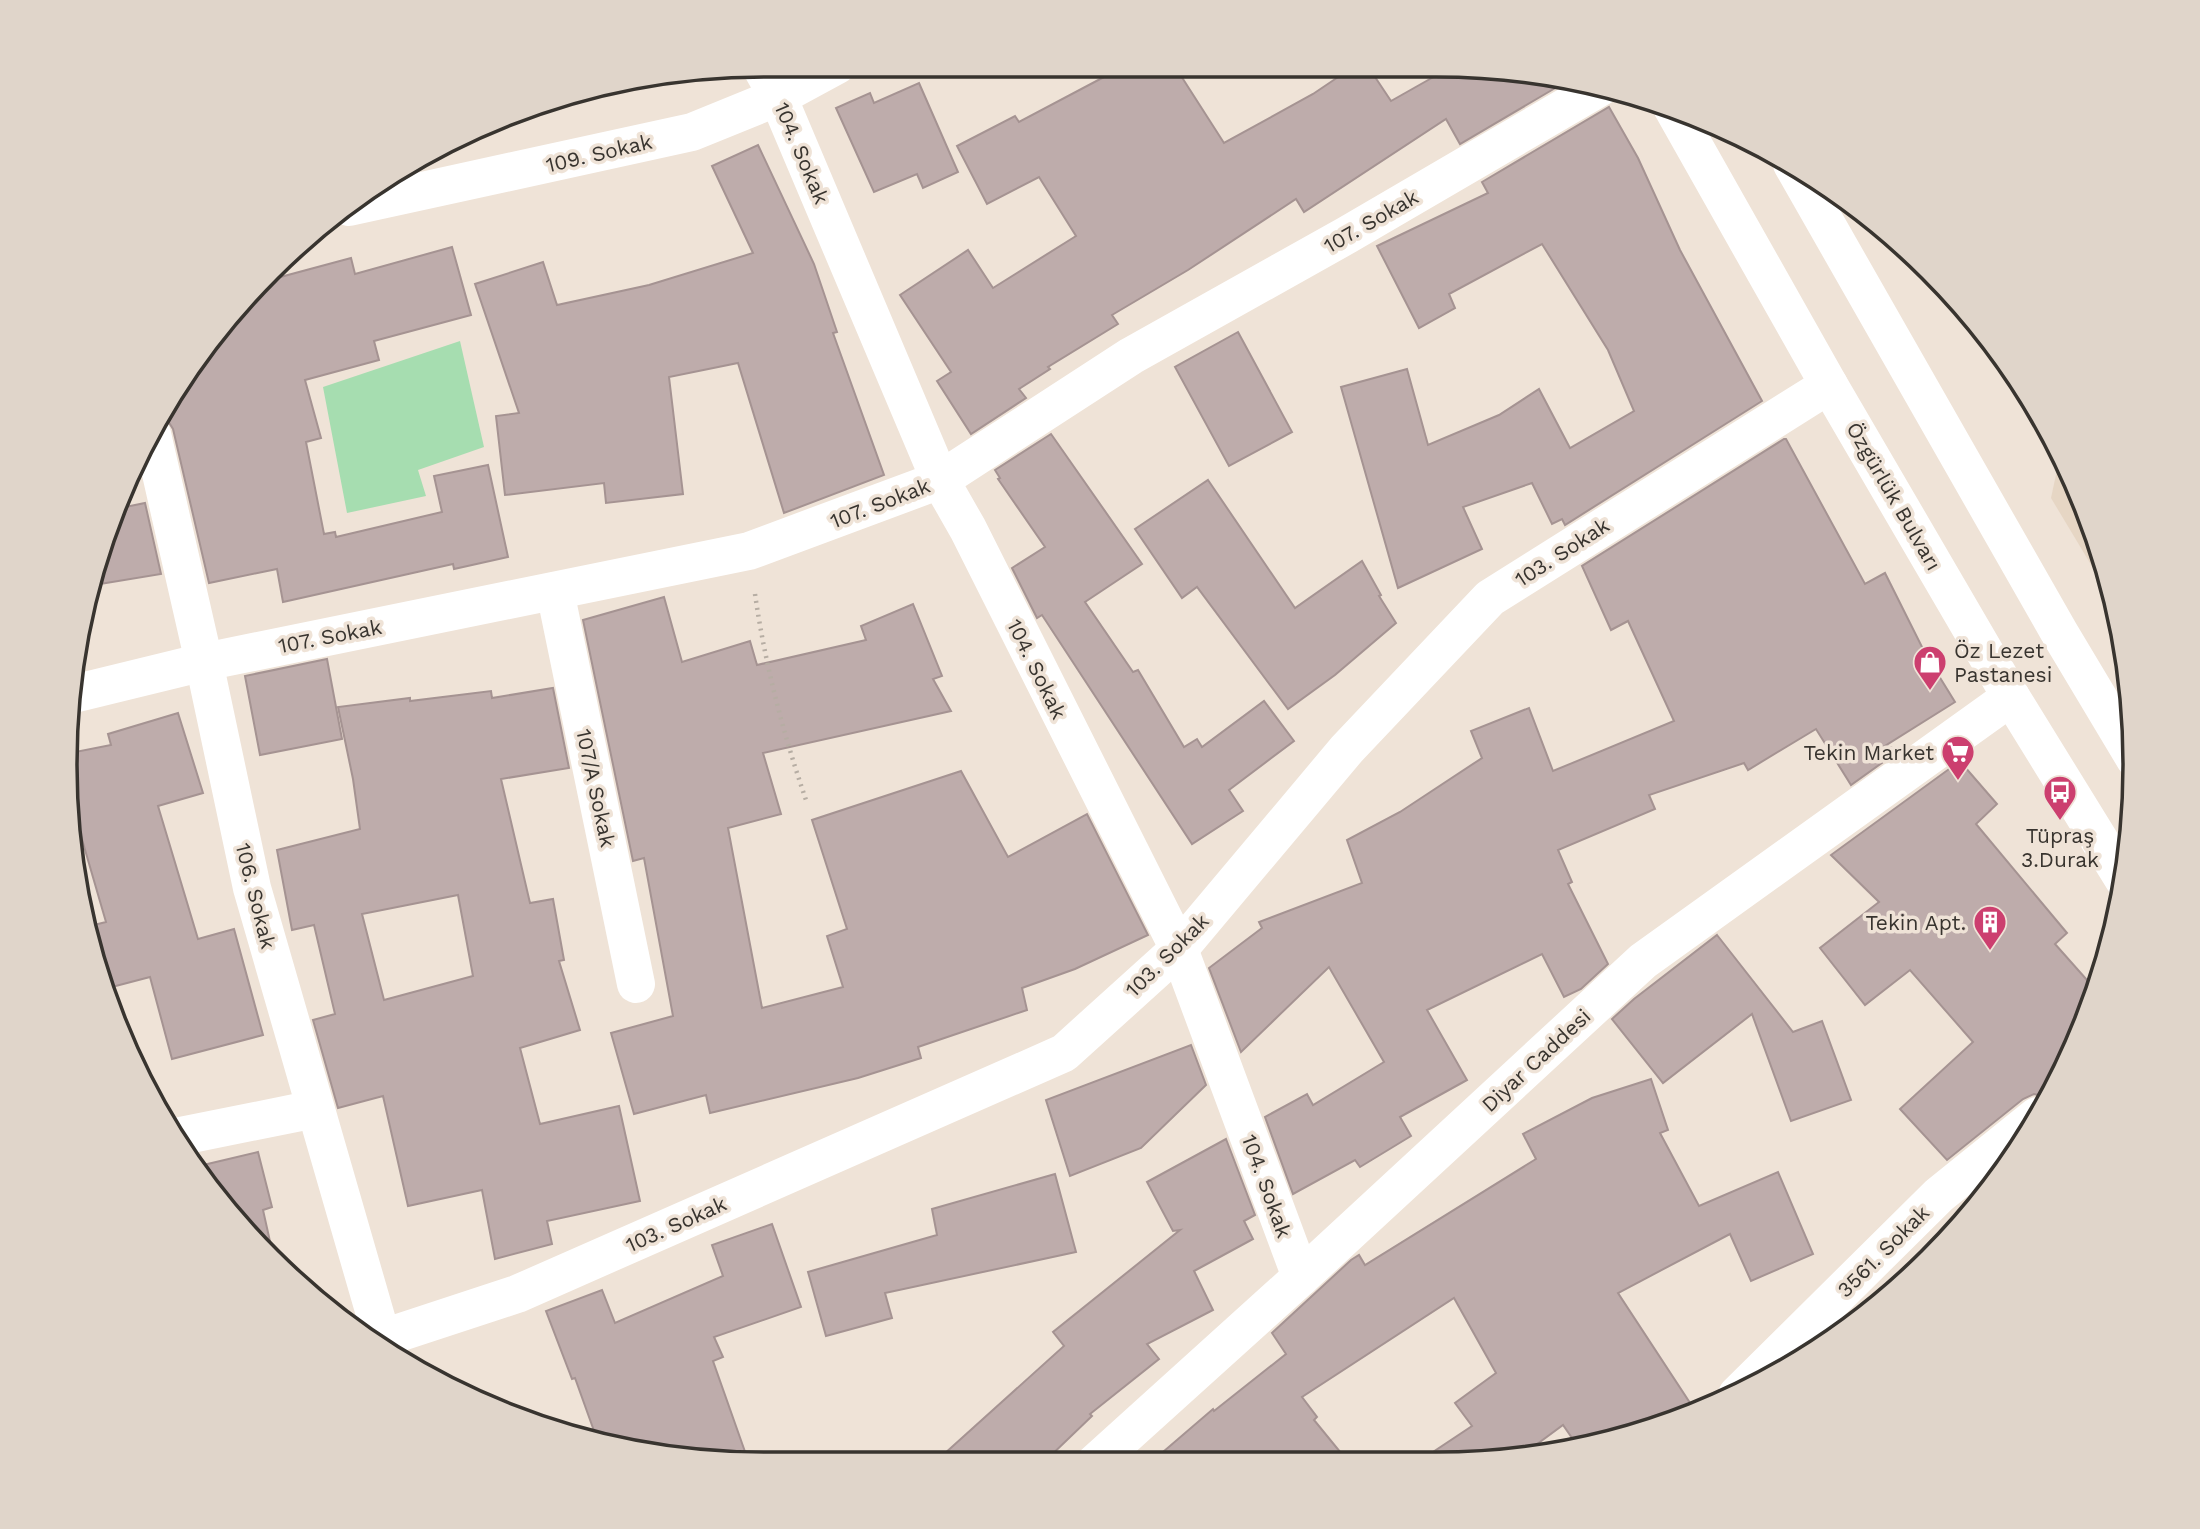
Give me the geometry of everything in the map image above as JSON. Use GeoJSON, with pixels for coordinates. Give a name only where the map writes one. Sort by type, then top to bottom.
{"type":"FeatureCollection","features":[{"type":"Feature","properties":{"kind":"street","name":"109. Sokak"},"geometry":{"type":"LineString","coordinates":[[371,201],[692,132],[769,81]]}},
{"type":"Feature","properties":{"kind":"street","name":"104. Sokak"},"geometry":{"type":"LineString","coordinates":[[769,81],[940,480],[968,529],[1179,949],[1301,1278]]}},
{"type":"Feature","properties":{"kind":"street","name":"107. Sokak"},"geometry":{"type":"LineString","coordinates":[[81,692],[204,662],[749,551],[940,480],[1131,356],[1347,235],[1588,94]]}},
{"type":"Feature","properties":{"kind":"street","name":"Özgürlük Bulvarı"},"geometry":{"type":"LineString","coordinates":[[1681,122],[1829,385],[2011,697],[2115,866]]}},
{"type":"Feature","properties":{"kind":"street"},"geometry":{"type":"LineString","coordinates":[[1804,185],[2045,608],[2122,738]]}},
{"type":"Feature","properties":{"kind":"street","name":"103. Sokak"},"geometry":{"type":"LineString","coordinates":[[393,1342],[517,1294],[1064,1053],[1179,949],[1348,749],[1490,598],[1829,385]]}},
{"type":"Feature","properties":{"kind":"street","name":"106. Sokak"},"geometry":{"type":"LineString","coordinates":[[155,447],[252,888],[382,1335]]}},
{"type":"Feature","properties":{"kind":"street","name":"107/A Sokak"},"geometry":{"type":"LineString","coordinates":[[555,591],[636,984]]}},
{"type":"Feature","properties":{"kind":"street","name":"Diyar Caddesi"},"geometry":{"type":"LineString","coordinates":[[1107,1452],[1301,1278],[1643,961],[2011,697]]}},
{"type":"Feature","properties":{"kind":"street"},"geometry":{"type":"LineString","coordinates":[[186,1135],[315,1109]]}},
{"type":"Feature","properties":{"kind":"street","name":"3561. Sokak"},"geometry":{"type":"LineString","coordinates":[[1764,1368],[1939,1195],[2014,1134]]}},
{"type":"Feature","properties":{"kind":"path"},"geometry":{"type":"LineString","coordinates":[[749,551],[761,637],[792,760],[806,800]]}},
{"type":"Feature","properties":{"kind":"shaded area"},"geometry":{"type":"Polygon","coordinates":[[[2057,471],[2071,501],[2096,572],[2051,498],[2057,471]]]}},
{"type":"Feature","properties":{"kind":"green space"},"geometry":{"type":"Polygon","coordinates":[[[460,341],[484,447],[418,470],[426,496],[347,513],[323,387],[460,341]]]}},
{"type":"Feature","properties":{"kind":"building"},"geometry":{"type":"Polygon","coordinates":[[[1104,77],[1182,77],[1224,143],[1313,94],[1338,77],[1375,77],[1391,101],[1434,77],[1480,78],[1556,88],[1460,144],[1446,119],[1304,212],[1296,199],[1188,270],[1112,315],[1118,324],[1048,367],[1050,369],[1019,389],[1026,398],[971,434],[937,381],[951,372],[900,295],[968,250],[993,288],[1076,236],[1039,177],[987,204],[957,146],[1015,116],[1019,122],[1104,77]]]}},
{"type":"Feature","properties":{"kind":"building"},"geometry":{"type":"Polygon","coordinates":[[[919,83],[958,172],[923,188],[917,174],[874,192],[836,108],[870,93],[874,103],[919,83]]]}},
{"type":"Feature","properties":{"kind":"building"},"geometry":{"type":"Polygon","coordinates":[[[1609,107],[1638,158],[1680,250],[1762,401],[1565,525],[1562,519],[1552,524],[1532,483],[1463,507],[1482,549],[1398,588],[1341,387],[1407,369],[1428,445],[1499,415],[1539,389],[1570,448],[1634,411],[1608,350],[1542,244],[1449,294],[1455,308],[1419,328],[1377,246],[1488,193],[1482,182],[1609,107]]]}},
{"type":"Feature","properties":{"kind":"building"},"geometry":{"type":"Polygon","coordinates":[[[758,145],[814,264],[837,332],[833,333],[884,475],[784,513],[738,363],[669,377],[683,494],[606,503],[604,483],[505,495],[496,416],[519,413],[475,284],[543,262],[557,305],[649,285],[753,253],[712,166],[758,145]]]}},
{"type":"Feature","properties":{"kind":"building"},"geometry":{"type":"Polygon","coordinates":[[[452,247],[471,315],[374,341],[379,360],[305,380],[321,438],[306,442],[324,534],[335,532],[336,537],[442,512],[434,476],[488,465],[508,557],[454,569],[453,564],[283,602],[277,569],[209,583],[173,429],[169,422],[219,346],[278,278],[351,258],[355,274],[452,247]]]}},
{"type":"Feature","properties":{"kind":"building"},"geometry":{"type":"Polygon","coordinates":[[[1238,332],[1292,432],[1229,466],[1175,367],[1238,332]]]}},
{"type":"Feature","properties":{"kind":"building"},"geometry":{"type":"Polygon","coordinates":[[[1051,434],[1142,564],[1085,602],[1133,672],[1138,670],[1184,747],[1197,739],[1202,747],[1264,701],[1294,741],[1229,790],[1243,811],[1192,844],[1042,615],[1037,618],[1012,568],[1045,547],[998,479],[1000,478],[995,470],[1051,434]]]}},
{"type":"Feature","properties":{"kind":"building"},"geometry":{"type":"Polygon","coordinates":[[[1784,439],[1865,584],[1885,573],[1926,655],[1955,702],[1885,746],[1900,750],[1851,785],[1816,729],[1748,770],[1744,763],[1649,795],[1655,809],[1558,850],[1572,882],[1568,884],[1608,964],[1581,989],[1564,997],[1542,954],[1427,1010],[1467,1080],[1400,1117],[1411,1136],[1360,1167],[1355,1160],[1293,1194],[1265,1117],[1307,1094],[1313,1105],[1384,1062],[1329,967],[1241,1052],[1209,968],[1262,928],[1259,922],[1362,883],[1347,840],[1400,812],[1482,758],[1471,731],[1529,708],[1553,771],[1674,721],[1628,621],[1611,630],[1582,566],[1784,439]]]}},
{"type":"Feature","properties":{"kind":"building"},"geometry":{"type":"Polygon","coordinates":[[[1208,480],[1295,608],[1362,561],[1396,623],[1335,675],[1288,709],[1197,587],[1182,598],[1135,529],[1208,480]]]}},
{"type":"Feature","properties":{"kind":"building"},"geometry":{"type":"Polygon","coordinates":[[[145,503],[161,574],[101,584],[113,544],[127,507],[145,503]]]}},
{"type":"Feature","properties":{"kind":"building"},"geometry":{"type":"Polygon","coordinates":[[[664,597],[682,662],[750,641],[757,665],[866,640],[861,626],[913,604],[942,676],[933,679],[951,711],[763,753],[781,814],[728,828],[762,1008],[843,987],[827,936],[847,929],[812,820],[961,771],[1008,857],[1087,814],[1148,935],[1075,969],[1022,988],[1027,1010],[918,1047],[921,1058],[858,1078],[710,1113],[706,1095],[634,1114],[611,1033],[673,1016],[644,858],[633,861],[583,620],[664,597]]]}},
{"type":"Feature","properties":{"kind":"building"},"geometry":{"type":"Polygon","coordinates":[[[327,659],[342,739],[260,755],[245,676],[327,659]]]}},
{"type":"Feature","properties":{"kind":"building"},"geometry":{"type":"Polygon","coordinates":[[[553,688],[569,768],[501,779],[530,903],[553,899],[564,960],[559,961],[580,1030],[520,1048],[540,1124],[619,1106],[640,1201],[547,1221],[552,1244],[495,1259],[482,1190],[408,1206],[383,1096],[338,1108],[313,1020],[335,1014],[314,925],[292,930],[277,850],[360,829],[338,707],[491,691],[492,698],[553,688]],[[458,895],[362,914],[384,1000],[473,976],[458,895]]]}},
{"type":"Feature","properties":{"kind":"building"},"geometry":{"type":"Polygon","coordinates":[[[178,713],[203,793],[158,806],[198,939],[234,929],[263,1035],[172,1059],[150,977],[114,987],[96,925],[106,922],[81,836],[77,764],[77,752],[111,745],[108,734],[178,713]]]}},
{"type":"Feature","properties":{"kind":"building"},"geometry":{"type":"Polygon","coordinates":[[[1956,764],[1964,766],[1997,804],[1976,824],[2067,933],[2055,944],[2088,981],[2071,1028],[2038,1095],[2023,1099],[1947,1160],[1900,1109],[1973,1042],[1910,970],[1865,1005],[1820,948],[1879,902],[1831,855],[1956,764]]]}},
{"type":"Feature","properties":{"kind":"building"},"geometry":{"type":"Polygon","coordinates":[[[1717,935],[1793,1032],[1822,1021],[1851,1100],[1791,1121],[1752,1014],[1663,1083],[1612,1019],[1717,935]]]}},
{"type":"Feature","properties":{"kind":"building"},"geometry":{"type":"Polygon","coordinates":[[[1191,1045],[1206,1085],[1141,1148],[1070,1176],[1046,1100],[1191,1045]]]}},
{"type":"Feature","properties":{"kind":"building"},"geometry":{"type":"Polygon","coordinates":[[[1651,1079],[1668,1130],[1660,1133],[1699,1206],[1778,1172],[1813,1254],[1751,1281],[1730,1234],[1618,1293],[1690,1403],[1613,1429],[1572,1438],[1563,1425],[1537,1444],[1480,1451],[1433,1452],[1472,1426],[1455,1403],[1496,1373],[1454,1298],[1302,1397],[1317,1417],[1314,1420],[1340,1452],[1163,1452],[1213,1409],[1214,1411],[1286,1354],[1272,1333],[1351,1260],[1359,1255],[1365,1265],[1536,1159],[1523,1134],[1592,1098],[1651,1079]]]}},
{"type":"Feature","properties":{"kind":"building"},"geometry":{"type":"Polygon","coordinates":[[[1226,1139],[1255,1215],[1244,1221],[1253,1239],[1194,1271],[1213,1310],[1147,1344],[1159,1359],[1090,1414],[1092,1416],[1054,1452],[946,1452],[1064,1346],[1053,1332],[1180,1230],[1173,1231],[1147,1182],[1226,1139]]]}},
{"type":"Feature","properties":{"kind":"building"},"geometry":{"type":"Polygon","coordinates":[[[258,1152],[272,1207],[263,1210],[270,1242],[219,1183],[206,1164],[258,1152]]]}},
{"type":"Feature","properties":{"kind":"building"},"geometry":{"type":"Polygon","coordinates":[[[1055,1174],[1076,1252],[885,1293],[892,1318],[826,1336],[808,1272],[937,1235],[932,1209],[1055,1174]]]}},
{"type":"Feature","properties":{"kind":"building"},"geometry":{"type":"Polygon","coordinates":[[[772,1224],[801,1307],[714,1337],[723,1357],[713,1361],[745,1452],[675,1446],[594,1431],[546,1311],[602,1290],[615,1323],[723,1276],[712,1245],[772,1224]]]}},
{"type":"Feature","properties":{"kind":"place","name":"Öz Lezet Pastanesi"},"geometry":{"type":"Point","coordinates":[1930,692]}},
{"type":"Feature","properties":{"kind":"place","name":"Tekin Market"},"geometry":{"type":"Point","coordinates":[1958,782]}},
{"type":"Feature","properties":{"kind":"place","name":"Tüpraş 3.Durak"},"geometry":{"type":"Point","coordinates":[2060,822]}},
{"type":"Feature","properties":{"kind":"place","name":"Tekin Apt."},"geometry":{"type":"Point","coordinates":[1990,952]}}]}
